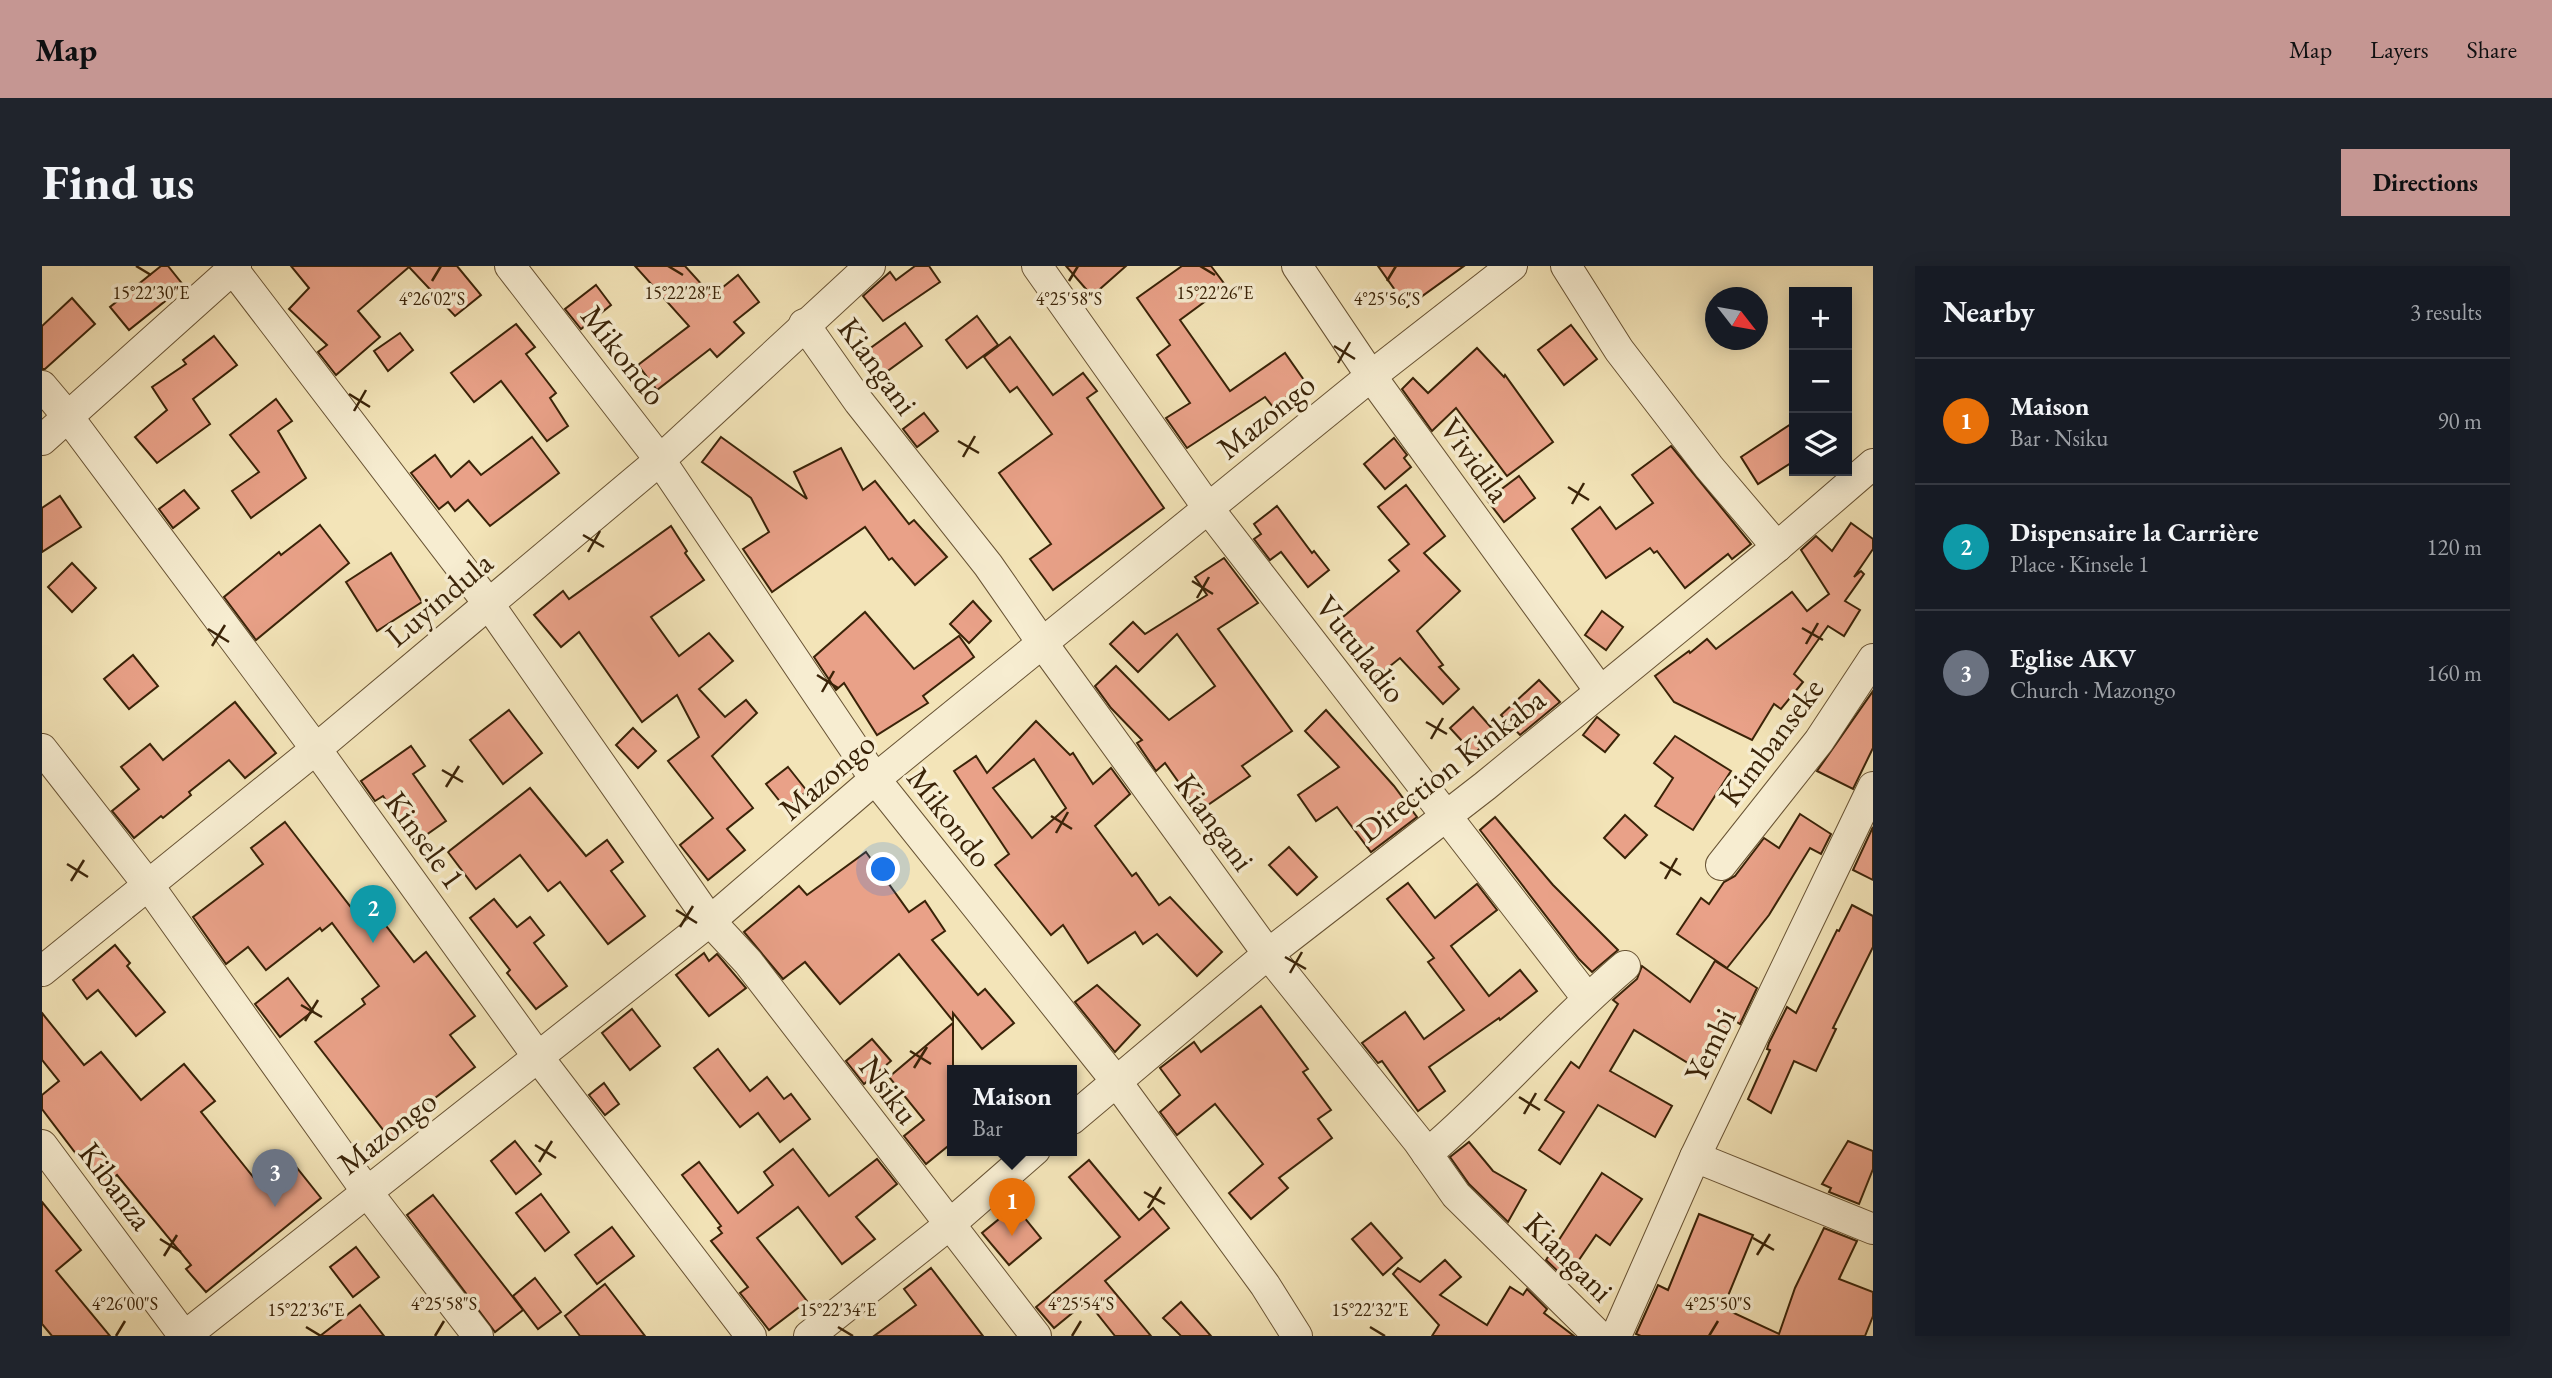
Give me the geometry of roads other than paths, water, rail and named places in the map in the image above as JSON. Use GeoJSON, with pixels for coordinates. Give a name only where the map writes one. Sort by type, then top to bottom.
{"type":"FeatureCollection","features":[{"type":"Feature","properties":{"kind":"street","name":"Luyindula"},"geometry":{"type":"LineString","coordinates":[[42,971],[316,749],[660,460],[804,324],[870,266]]}},
{"type":"Feature","properties":{"kind":"street","name":"Vutuladio"},"geometry":{"type":"LineString","coordinates":[[1037,266],[1208,508],[1587,998]]}},
{"type":"Feature","properties":{"kind":"street","name":"Vividila"},"geometry":{"type":"LineString","coordinates":[[1297,266],[1371,376],[1600,691]]}},
{"type":"Feature","properties":{"kind":"street","name":"Mazongo"},"geometry":{"type":"LineString","coordinates":[[185,1336],[710,921],[876,779],[1371,376],[1512,266]]}},
{"type":"Feature","properties":{"kind":"street"},"geometry":{"type":"LineString","coordinates":[[1566,266],[1619,350],[1709,467],[1777,547]]}},
{"type":"Feature","properties":{"kind":"street"},"geometry":{"type":"LineString","coordinates":[[42,440],[234,268]]}},
{"type":"Feature","properties":{"kind":"street","name":"Nsiku"},"geometry":{"type":"LineString","coordinates":[[234,268],[488,604],[710,921],[748,962],[1036,1336]]}},
{"type":"Feature","properties":{"kind":"street","name":"Mikondo"},"geometry":{"type":"LineString","coordinates":[[522,270],[660,460],[876,779],[1116,1081],[1265,1285],[1297,1336]]}},
{"type":"Feature","properties":{"kind":"street","name":"Kiangani"},"geometry":{"type":"LineString","coordinates":[[804,324],[859,402],[988,565],[1042,644],[1268,954],[1427,1154],[1456,1195],[1600,1336]]}},
{"type":"Feature","properties":{"kind":"street","name":"Kinsele 1"},"geometry":{"type":"LineString","coordinates":[[42,387],[69,418],[316,749],[538,1057],[751,1336]]}},
{"type":"Feature","properties":{"kind":"street","name":"Direction Kinkaba"},"geometry":{"type":"LineString","coordinates":[[1077,1115],[1268,954],[1445,817],[1777,547],[1873,464]]}},
{"type":"Feature","properties":{"kind":"street","name":"Kimbanseke"},"geometry":{"type":"LineString","coordinates":[[1721,865],[1819,741],[1873,659]]}},
{"type":"Feature","properties":{"kind":"street"},"geometry":{"type":"LineString","coordinates":[[42,749],[149,886],[368,1192],[478,1336]]}},
{"type":"Feature","properties":{"kind":"street","name":"Yembi"},"geometry":{"type":"LineString","coordinates":[[1616,1336],[1695,1157],[1873,787]]}},
{"type":"Feature","properties":{"kind":"street"},"geometry":{"type":"LineString","coordinates":[[1427,1154],[1456,1130],[1587,998],[1625,966]]}},
{"type":"Feature","properties":{"kind":"street","name":"Kibanza"},"geometry":{"type":"LineString","coordinates":[[42,1144],[185,1336]]}},
{"type":"Feature","properties":{"kind":"street"},"geometry":{"type":"LineString","coordinates":[[809,1336],[948,1225],[1028,1156]]}},
{"type":"Feature","properties":{"kind":"street"},"geometry":{"type":"LineString","coordinates":[[1695,1157],[1873,1229]]}},
{"type":"Feature","properties":{"kind":"place","name":"Dispensaire la Carrière"},"geometry":{"type":"Point","coordinates":[373,943]}},
{"type":"Feature","properties":{"kind":"place","name":"Eglise AKV"},"geometry":{"type":"Point","coordinates":[275,1207]}},
{"type":"Feature","properties":{"kind":"place","name":"Maison"},"geometry":{"type":"Point","coordinates":[1012,1236]}}]}
